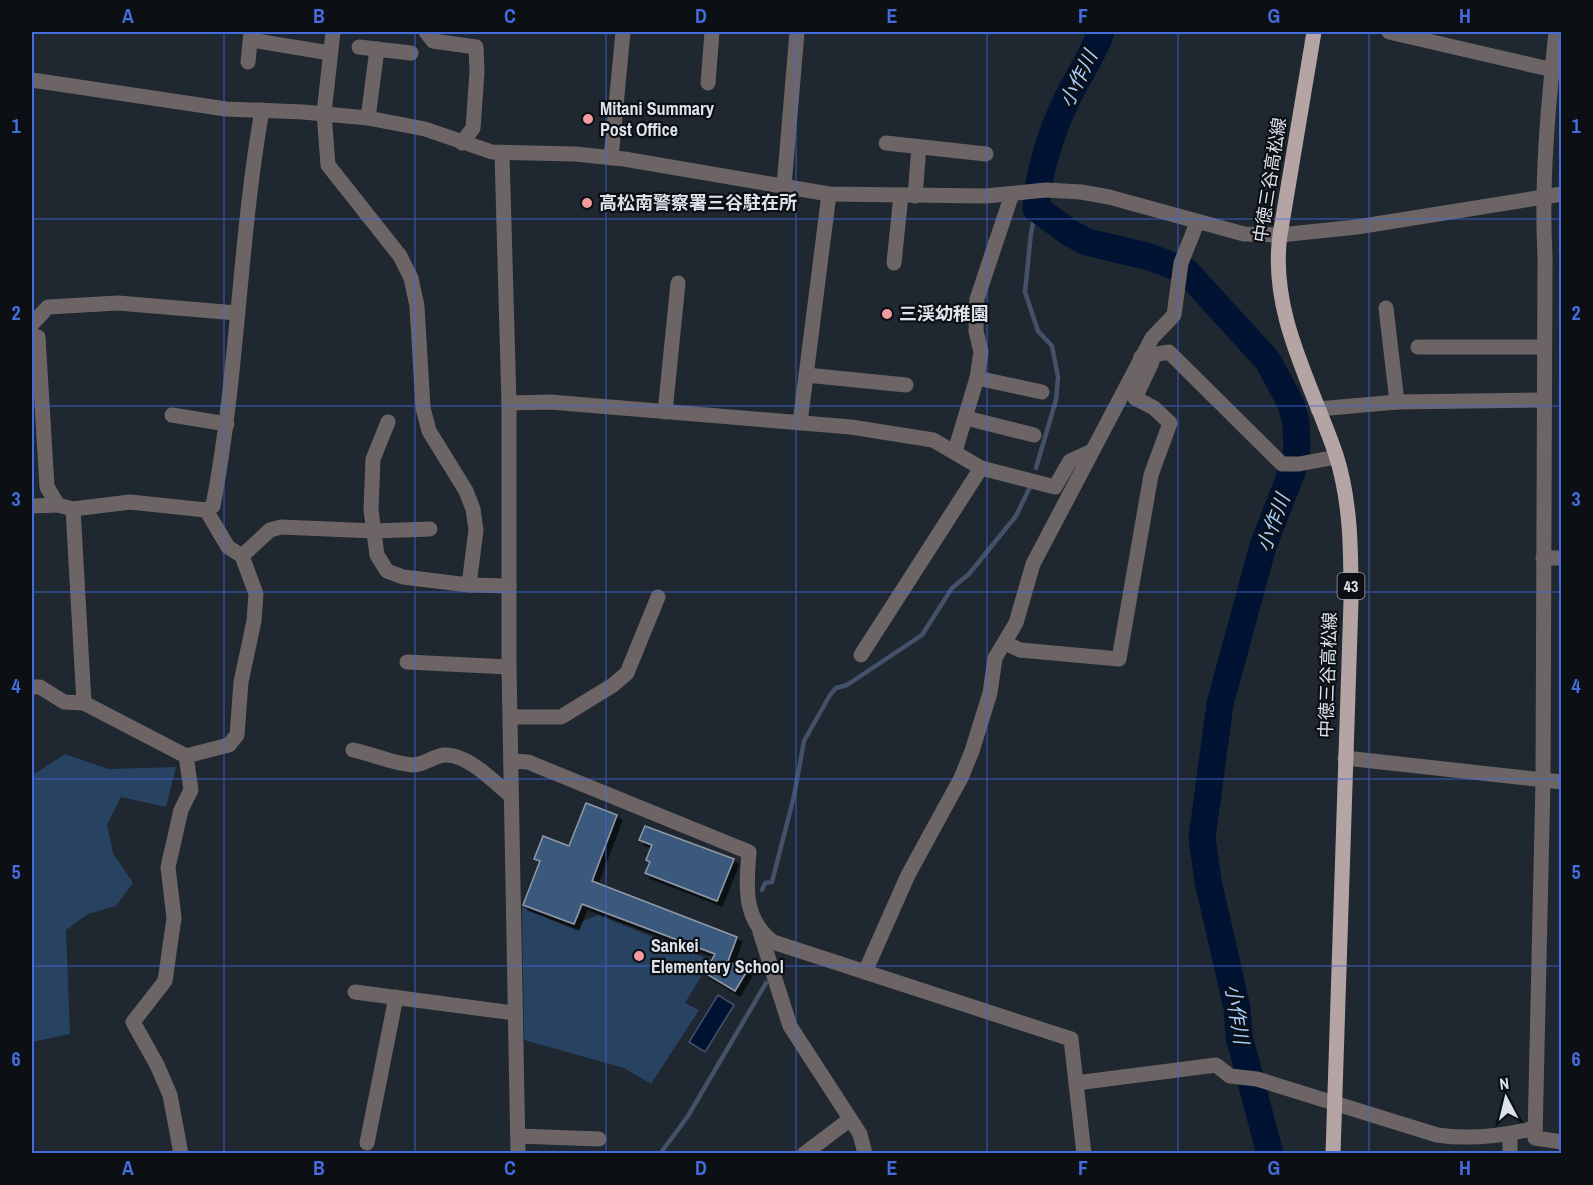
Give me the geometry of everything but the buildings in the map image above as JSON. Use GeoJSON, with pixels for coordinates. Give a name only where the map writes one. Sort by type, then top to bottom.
{"type":"FeatureCollection","features":[{"type":"Feature","properties":{"kind":"main road","name":"中徳三谷高松線"},"geometry":{"type":"LineString","coordinates":[[1314,32],[1280,235],[1278,268],[1287,325],[1336,457],[1349,526],[1351,558],[1333,1154]]}},
{"type":"Feature","properties":{"kind":"street"},"geometry":{"type":"LineString","coordinates":[[333,32],[324,113],[328,165],[400,256],[411,278],[417,306],[423,408],[429,431],[466,491],[473,509],[476,530],[469,585]]}},
{"type":"Feature","properties":{"kind":"street"},"geometry":{"type":"LineString","coordinates":[[426,32],[433,41],[476,47],[477,72],[473,128],[462,143]]}},
{"type":"Feature","properties":{"kind":"street"},"geometry":{"type":"LineString","coordinates":[[611,158],[623,32]]}},
{"type":"Feature","properties":{"kind":"street"},"geometry":{"type":"LineString","coordinates":[[708,83],[712,32]]}},
{"type":"Feature","properties":{"kind":"street"},"geometry":{"type":"LineString","coordinates":[[784,186],[797,32]]}},
{"type":"Feature","properties":{"kind":"street"},"geometry":{"type":"LineString","coordinates":[[1389,32],[1556,71]]}},
{"type":"Feature","properties":{"kind":"street"},"geometry":{"type":"LineString","coordinates":[[1556,32],[1556,71],[1541,197],[1544,347],[1543,781],[1535,1138],[1562,1142]]}},
{"type":"Feature","properties":{"kind":"street"},"geometry":{"type":"LineString","coordinates":[[248,62],[251,36],[330,53]]}},
{"type":"Feature","properties":{"kind":"street"},"geometry":{"type":"LineString","coordinates":[[359,47],[411,53]]}},
{"type":"Feature","properties":{"kind":"street"},"geometry":{"type":"LineString","coordinates":[[368,118],[377,49]]}},
{"type":"Feature","properties":{"kind":"street"},"geometry":{"type":"LineString","coordinates":[[32,80],[226,109],[324,113],[368,118],[425,129],[462,143],[502,154],[575,154],[611,158],[830,194],[1012,194],[1046,190],[1109,197],[1244,234],[1280,235],[1428,218],[1562,194]]}},
{"type":"Feature","properties":{"kind":"street"},"geometry":{"type":"LineString","coordinates":[[32,506],[66,507],[130,502],[206,510],[213,506],[227,424],[253,164],[262,110]]}},
{"type":"Feature","properties":{"kind":"street"},"geometry":{"type":"LineString","coordinates":[[886,143],[986,154]]}},
{"type":"Feature","properties":{"kind":"street"},"geometry":{"type":"LineString","coordinates":[[894,263],[919,147]]}},
{"type":"Feature","properties":{"kind":"street"},"geometry":{"type":"LineString","coordinates":[[502,154],[509,403],[509,667],[518,1154]]}},
{"type":"Feature","properties":{"kind":"street"},"geometry":{"type":"LineString","coordinates":[[800,423],[830,194]]}},
{"type":"Feature","properties":{"kind":"street"},"geometry":{"type":"LineString","coordinates":[[955,451],[977,378],[981,352],[976,332],[977,299],[1012,194]]}},
{"type":"Feature","properties":{"kind":"street"},"geometry":{"type":"LineString","coordinates":[[865,972],[908,875],[961,778],[990,693],[995,658],[1016,623],[1033,564],[1141,357],[1152,338],[1174,315],[1180,262],[1197,222]]}},
{"type":"Feature","properties":{"kind":"street"},"geometry":{"type":"LineString","coordinates":[[664,412],[678,283]]}},
{"type":"Feature","properties":{"kind":"street"},"geometry":{"type":"LineString","coordinates":[[32,324],[48,307],[118,303],[237,313]]}},
{"type":"Feature","properties":{"kind":"street"},"geometry":{"type":"LineString","coordinates":[[1386,308],[1397,402]]}},
{"type":"Feature","properties":{"kind":"street"},"geometry":{"type":"LineString","coordinates":[[32,335],[38,337],[47,487],[66,507],[84,703]]}},
{"type":"Feature","properties":{"kind":"street"},"geometry":{"type":"LineString","coordinates":[[1418,346],[1544,347]]}},
{"type":"Feature","properties":{"kind":"street"},"geometry":{"type":"LineString","coordinates":[[1141,357],[1169,352],[1282,464],[1299,464],[1336,457]]}},
{"type":"Feature","properties":{"kind":"street"},"geometry":{"type":"LineString","coordinates":[[1005,643],[1020,650],[1119,659],[1151,475],[1170,423],[1154,408],[1135,398],[1152,362],[1141,357]]}},
{"type":"Feature","properties":{"kind":"street"},"geometry":{"type":"LineString","coordinates":[[806,375],[906,385]]}},
{"type":"Feature","properties":{"kind":"street"},"geometry":{"type":"LineString","coordinates":[[977,378],[1042,392]]}},
{"type":"Feature","properties":{"kind":"street"},"geometry":{"type":"LineString","coordinates":[[1318,409],[1397,402],[1544,400]]}},
{"type":"Feature","properties":{"kind":"street"},"geometry":{"type":"LineString","coordinates":[[509,403],[550,402],[851,427],[933,440],[981,468],[1055,487],[1070,461],[1092,451]]}},
{"type":"Feature","properties":{"kind":"street"},"geometry":{"type":"LineString","coordinates":[[172,415],[227,424]]}},
{"type":"Feature","properties":{"kind":"street"},"geometry":{"type":"LineString","coordinates":[[966,418],[1034,435]]}},
{"type":"Feature","properties":{"kind":"street"},"geometry":{"type":"LineString","coordinates":[[388,422],[374,459],[371,510],[377,555],[387,571],[394,575],[469,585],[509,586]]}},
{"type":"Feature","properties":{"kind":"street"},"geometry":{"type":"LineString","coordinates":[[861,656],[981,468]]}},
{"type":"Feature","properties":{"kind":"street"},"geometry":{"type":"LineString","coordinates":[[32,687],[40,687],[64,702],[84,703],[186,756],[230,745],[237,735],[241,682],[254,621],[256,594],[242,556],[228,547],[216,532],[206,510]]}},
{"type":"Feature","properties":{"kind":"street"},"geometry":{"type":"LineString","coordinates":[[242,556],[270,530],[281,527],[375,531],[430,529]]}},
{"type":"Feature","properties":{"kind":"street"},"geometry":{"type":"LineString","coordinates":[[1543,558],[1562,558]]}},
{"type":"Feature","properties":{"kind":"street"},"geometry":{"type":"LineString","coordinates":[[511,717],[561,717],[613,685],[627,673],[658,597]]}},
{"type":"Feature","properties":{"kind":"street"},"geometry":{"type":"LineString","coordinates":[[407,662],[509,667]]}},
{"type":"Feature","properties":{"kind":"street"},"geometry":{"type":"LineString","coordinates":[[353,750],[413,765],[445,755],[455,757],[467,762],[511,796]]}},
{"type":"Feature","properties":{"kind":"street"},"geometry":{"type":"LineString","coordinates":[[181,1154],[170,1095],[157,1065],[133,1022],[165,981],[174,918],[168,867],[181,810],[191,790],[186,756]]}},
{"type":"Feature","properties":{"kind":"street"},"geometry":{"type":"LineString","coordinates":[[1345,758],[1562,782]]}},
{"type":"Feature","properties":{"kind":"street"},"geometry":{"type":"LineString","coordinates":[[511,761],[528,762],[749,852],[745,894],[760,932],[790,1026],[860,1134],[865,1154]]}},
{"type":"Feature","properties":{"kind":"street"},"geometry":{"type":"LineString","coordinates":[[760,932],[774,942],[1071,1039],[1084,1154]]}},
{"type":"Feature","properties":{"kind":"street"},"geometry":{"type":"LineString","coordinates":[[355,992],[514,1013]]}},
{"type":"Feature","properties":{"kind":"street"},"geometry":{"type":"LineString","coordinates":[[367,1143],[396,997]]}},
{"type":"Feature","properties":{"kind":"street"},"geometry":{"type":"LineString","coordinates":[[1076,1083],[1216,1065],[1223,1073],[1257,1079],[1437,1135],[1461,1138],[1510,1134],[1535,1128]]}},
{"type":"Feature","properties":{"kind":"street"},"geometry":{"type":"LineString","coordinates":[[804,1154],[849,1120]]}},
{"type":"Feature","properties":{"kind":"street"},"geometry":{"type":"LineString","coordinates":[[1510,1134],[1510,1154]]}},
{"type":"Feature","properties":{"kind":"street"},"geometry":{"type":"LineString","coordinates":[[518,1136],[599,1139]]}},
{"type":"Feature","properties":{"kind":"shaded area"},"geometry":{"type":"Polygon","coordinates":[[[65,754],[108,769],[176,767],[166,807],[121,797],[107,825],[113,853],[133,883],[116,906],[88,914],[66,930],[70,1034],[32,1042],[32,772],[36,773],[65,754]]]}},
{"type":"Feature","properties":{"kind":"shaded area"},"geometry":{"type":"Polygon","coordinates":[[[522,907],[578,931],[583,921],[598,915],[711,960],[685,1003],[699,1010],[651,1084],[624,1068],[524,1040],[522,907]]]}},
{"type":"Feature","properties":{"kind":"shaded area"},"geometry":{"type":"Polygon","coordinates":[[[718,995],[734,1005],[705,1052],[689,1042],[718,995]]]}},
{"type":"Feature","properties":{"kind":"waterway","name":"小作川"},"geometry":{"type":"LineString","coordinates":[[1101,32],[1056,124],[1043,165],[1036,208],[1070,233],[1087,242],[1150,257],[1186,271],[1268,361],[1291,404],[1296,423],[1297,447],[1293,469],[1263,546],[1220,704],[1202,838],[1208,881],[1237,1008],[1239,1036],[1270,1154]]}},
{"type":"Feature","properties":{"kind":"waterway"},"geometry":{"type":"LineString","coordinates":[[1036,208],[1025,292],[1038,331],[1052,346],[1058,377],[1056,400],[1036,468]]}},
{"type":"Feature","properties":{"kind":"waterway"},"geometry":{"type":"LineString","coordinates":[[762,890],[765,883],[772,882],[794,796],[804,741],[830,695],[836,688],[847,685],[922,635],[952,588],[969,574],[1016,516],[1030,487]]}},
{"type":"Feature","properties":{"kind":"waterway"},"geometry":{"type":"LineString","coordinates":[[660,1154],[688,1116],[766,983]]}},
{"type":"Feature","properties":{"kind":"place","name":"Mitani Summary Post Office"},"geometry":{"type":"Point","coordinates":[588,119]}},
{"type":"Feature","properties":{"kind":"place","name":"高松南警察署三谷駐在所"},"geometry":{"type":"Point","coordinates":[587,203]}},
{"type":"Feature","properties":{"kind":"place","name":"三渓幼稚園"},"geometry":{"type":"Point","coordinates":[887,314]}},
{"type":"Feature","properties":{"kind":"place","name":"Sankei Elementery School"},"geometry":{"type":"Point","coordinates":[639,956]}}]}
